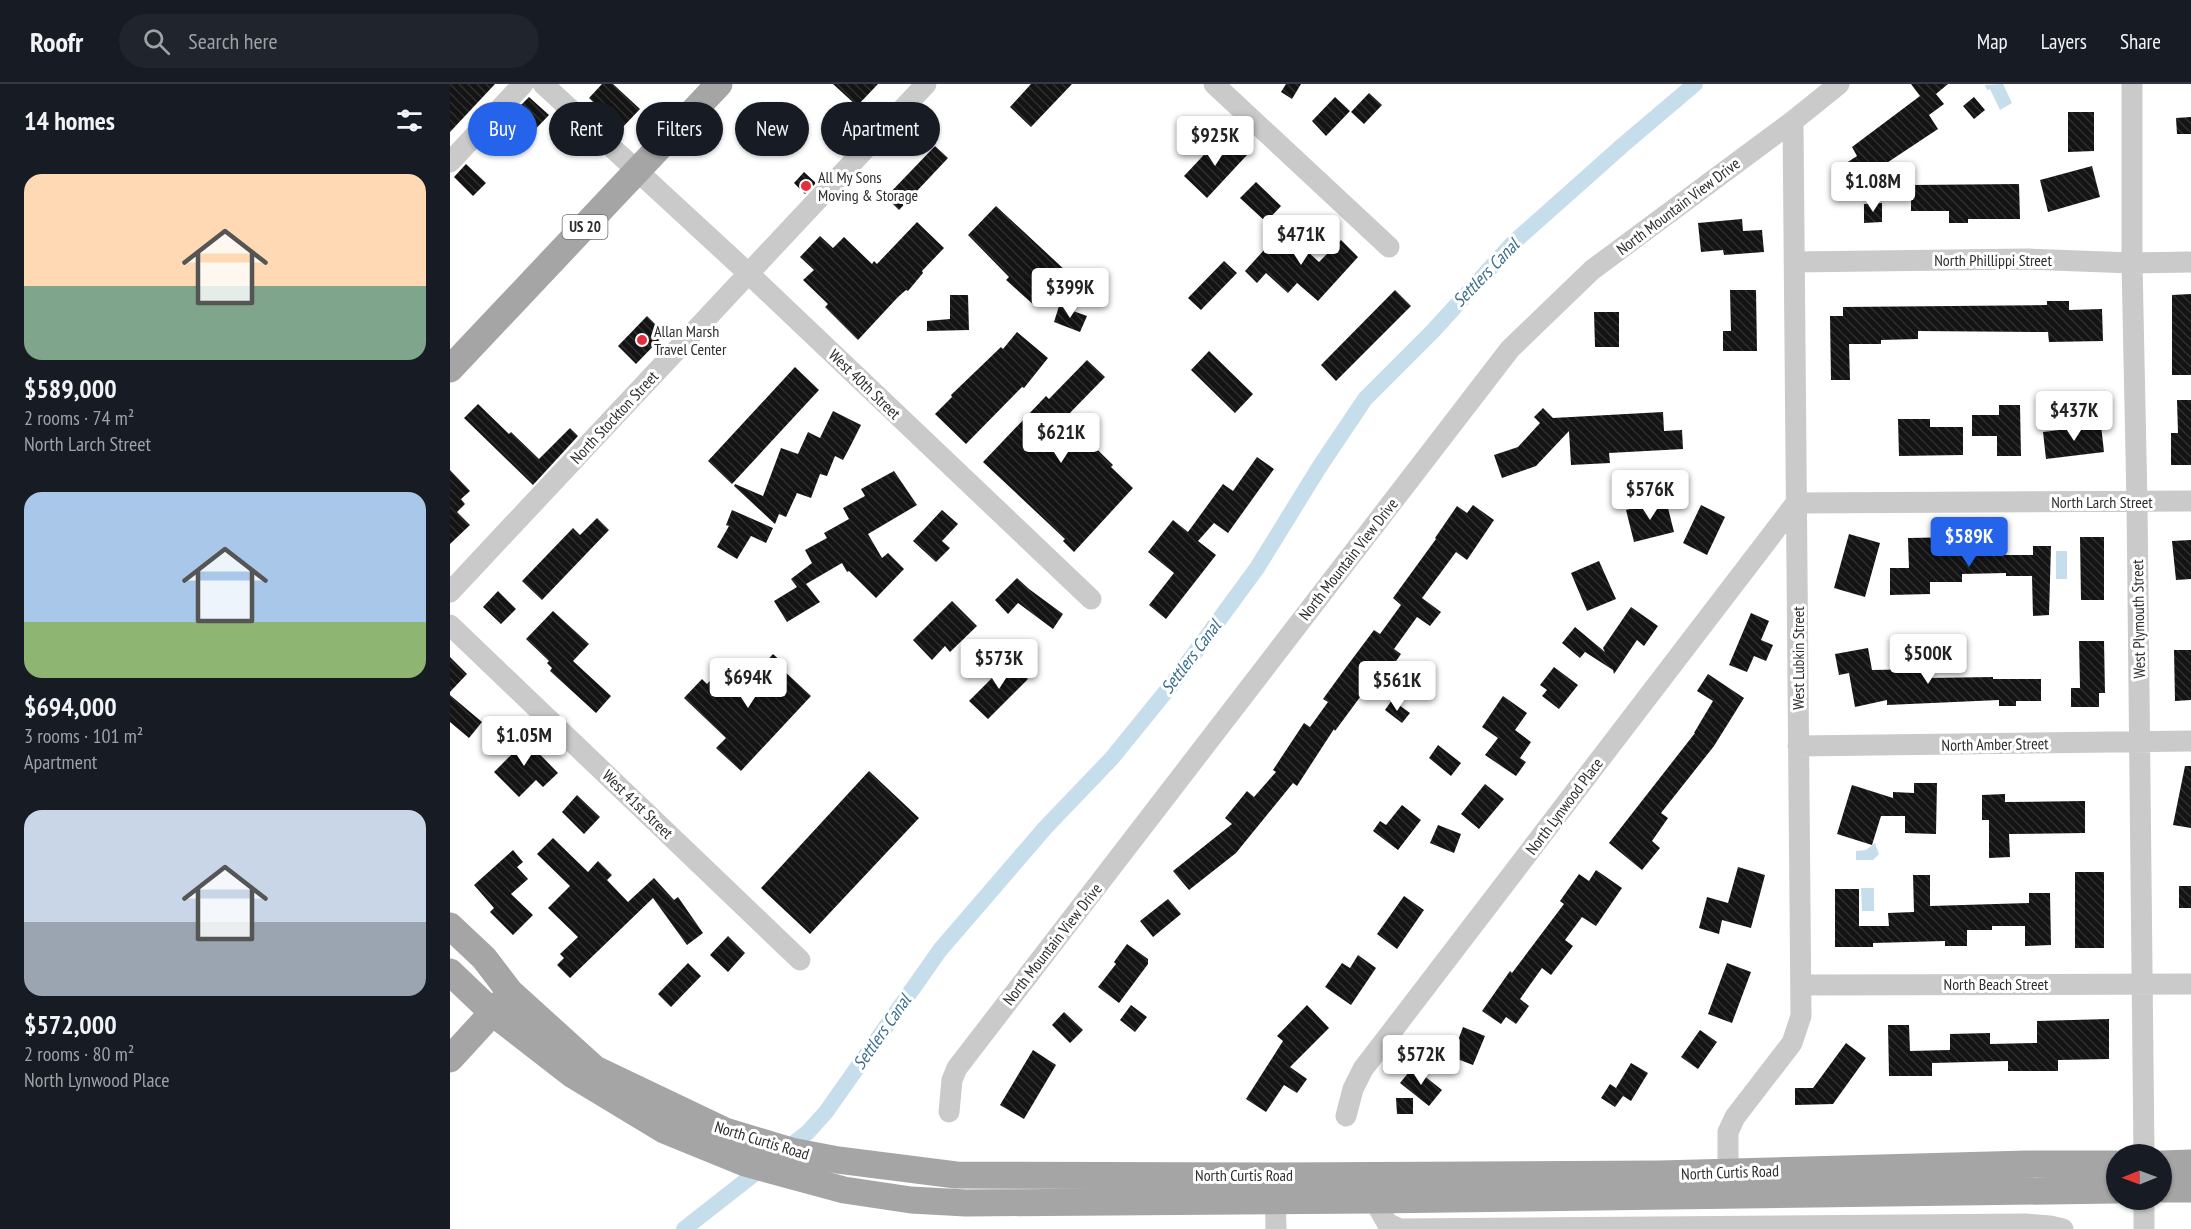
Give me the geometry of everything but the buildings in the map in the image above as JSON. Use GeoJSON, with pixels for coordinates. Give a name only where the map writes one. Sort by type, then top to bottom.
{"type":"FeatureCollection","features":[{"type":"Feature","properties":{"kind":"main road","name":"US 20"},"geometry":{"type":"LineString","coordinates":[[450,369],[719,84]]}},
{"type":"Feature","properties":{"kind":"main road","name":"North Curtis Road"},"geometry":{"type":"LineString","coordinates":[[450,926],[484,958],[502,1003]]}},
{"type":"Feature","properties":{"kind":"main road","name":"North Curtis Road"},"geometry":{"type":"LineString","coordinates":[[450,972],[502,1003],[595,1069],[722,1142],[745,1162],[844,1190],[911,1200],[966,1203],[1276,1188],[1728,1172],[2106,1164]]}},
{"type":"Feature","properties":{"kind":"main road"},"geometry":{"type":"LineString","coordinates":[[450,1059],[502,1003]]}},
{"type":"Feature","properties":{"kind":"main road","name":"North Curtis Road"},"geometry":{"type":"LineString","coordinates":[[722,1142],[956,1175],[1276,1188],[1374,1200],[2106,1190]]}},
{"type":"Feature","properties":{"kind":"main road"},"geometry":{"type":"LineString","coordinates":[[2172,1164],[2191,1163]]}},
{"type":"Feature","properties":{"kind":"main road"},"geometry":{"type":"LineString","coordinates":[[2172,1189],[2191,1189]]}},
{"type":"Feature","properties":{"kind":"street"},"geometry":{"type":"LineString","coordinates":[[450,162],[523,84]]}},
{"type":"Feature","properties":{"kind":"street","name":"West 40th Street"},"geometry":{"type":"LineString","coordinates":[[543,84],[749,274],[1091,599]]}},
{"type":"Feature","properties":{"kind":"street","name":"North Stockton Street"},"geometry":{"type":"LineString","coordinates":[[450,592],[926,84]]}},
{"type":"Feature","properties":{"kind":"street"},"geometry":{"type":"LineString","coordinates":[[1214,84],[1389,247]]}},
{"type":"Feature","properties":{"kind":"street","name":"North Mountain View Drive"},"geometry":{"type":"LineString","coordinates":[[950,1112],[952,1080],[957,1068],[1510,349],[1592,270],[1793,121],[1839,84]]}},
{"type":"Feature","properties":{"kind":"street","name":"West Plymouth Street"},"geometry":{"type":"LineString","coordinates":[[2132,84],[2132,263],[2144,1144]]}},
{"type":"Feature","properties":{"kind":"street","name":"West Lubkin Street"},"geometry":{"type":"LineString","coordinates":[[1728,1172],[1728,1132],[1735,1117],[1792,1043],[1801,1016],[1793,121]]}},
{"type":"Feature","properties":{"kind":"street","name":"North Phillippi Street"},"geometry":{"type":"LineString","coordinates":[[1794,262],[2028,259],[2132,263],[2191,262]]}},
{"type":"Feature","properties":{"kind":"street","name":"North Larch Street"},"geometry":{"type":"LineString","coordinates":[[1796,502],[2137,503],[2191,501]]}},
{"type":"Feature","properties":{"kind":"street","name":"North Lynwood Place"},"geometry":{"type":"LineString","coordinates":[[1346,1116],[1353,1089],[1363,1069],[1796,502]]}},
{"type":"Feature","properties":{"kind":"street","name":"West 41st Street"},"geometry":{"type":"LineString","coordinates":[[450,625],[800,960]]}},
{"type":"Feature","properties":{"kind":"street","name":"North Amber Street"},"geometry":{"type":"LineString","coordinates":[[1798,746],[2191,741]]}},
{"type":"Feature","properties":{"kind":"street","name":"North Beach Street"},"geometry":{"type":"LineString","coordinates":[[1801,985],[2191,984]]}},
{"type":"Feature","properties":{"kind":"street"},"geometry":{"type":"LineString","coordinates":[[1276,1188],[1276,1229]]}},
{"type":"Feature","properties":{"kind":"street"},"geometry":{"type":"LineString","coordinates":[[1374,1200],[1387,1223],[1400,1229],[2025,1226],[2063,1229]]}},
{"type":"Feature","properties":{"kind":"street"},"geometry":{"type":"LineString","coordinates":[[2144,1210],[2144,1229]]}},
{"type":"Feature","properties":{"kind":"water"},"geometry":{"type":"Polygon","coordinates":[[[2003,84],[2012,103],[2000,110],[1990,89],[1987,90],[1985,85],[2003,84]]]}},
{"type":"Feature","properties":{"kind":"water"},"geometry":{"type":"Polygon","coordinates":[[[2056,551],[2067,551],[2067,579],[2056,579],[2056,551]]]}},
{"type":"Feature","properties":{"kind":"water"},"geometry":{"type":"Polygon","coordinates":[[[1875,843],[1879,854],[1873,860],[1856,860],[1856,851],[1866,850],[1875,843]]]}},
{"type":"Feature","properties":{"kind":"water"},"geometry":{"type":"Polygon","coordinates":[[[1861,888],[1874,888],[1874,911],[1862,911],[1861,888]]]}},
{"type":"Feature","properties":{"kind":"waterway","name":"Settlers Canal"},"geometry":{"type":"LineString","coordinates":[[684,1229],[808,1132],[826,1112],[940,950],[1045,828],[1112,758],[1172,684],[1257,568],[1320,466],[1365,399],[1433,331],[1514,242],[1695,84]]}},
{"type":"Feature","properties":{"kind":"place","name":"All My Sons Moving & Storage"},"geometry":{"type":"Point","coordinates":[806,186]}},
{"type":"Feature","properties":{"kind":"place","name":"Allan Marsh Travel Center"},"geometry":{"type":"Point","coordinates":[642,340]}}]}
